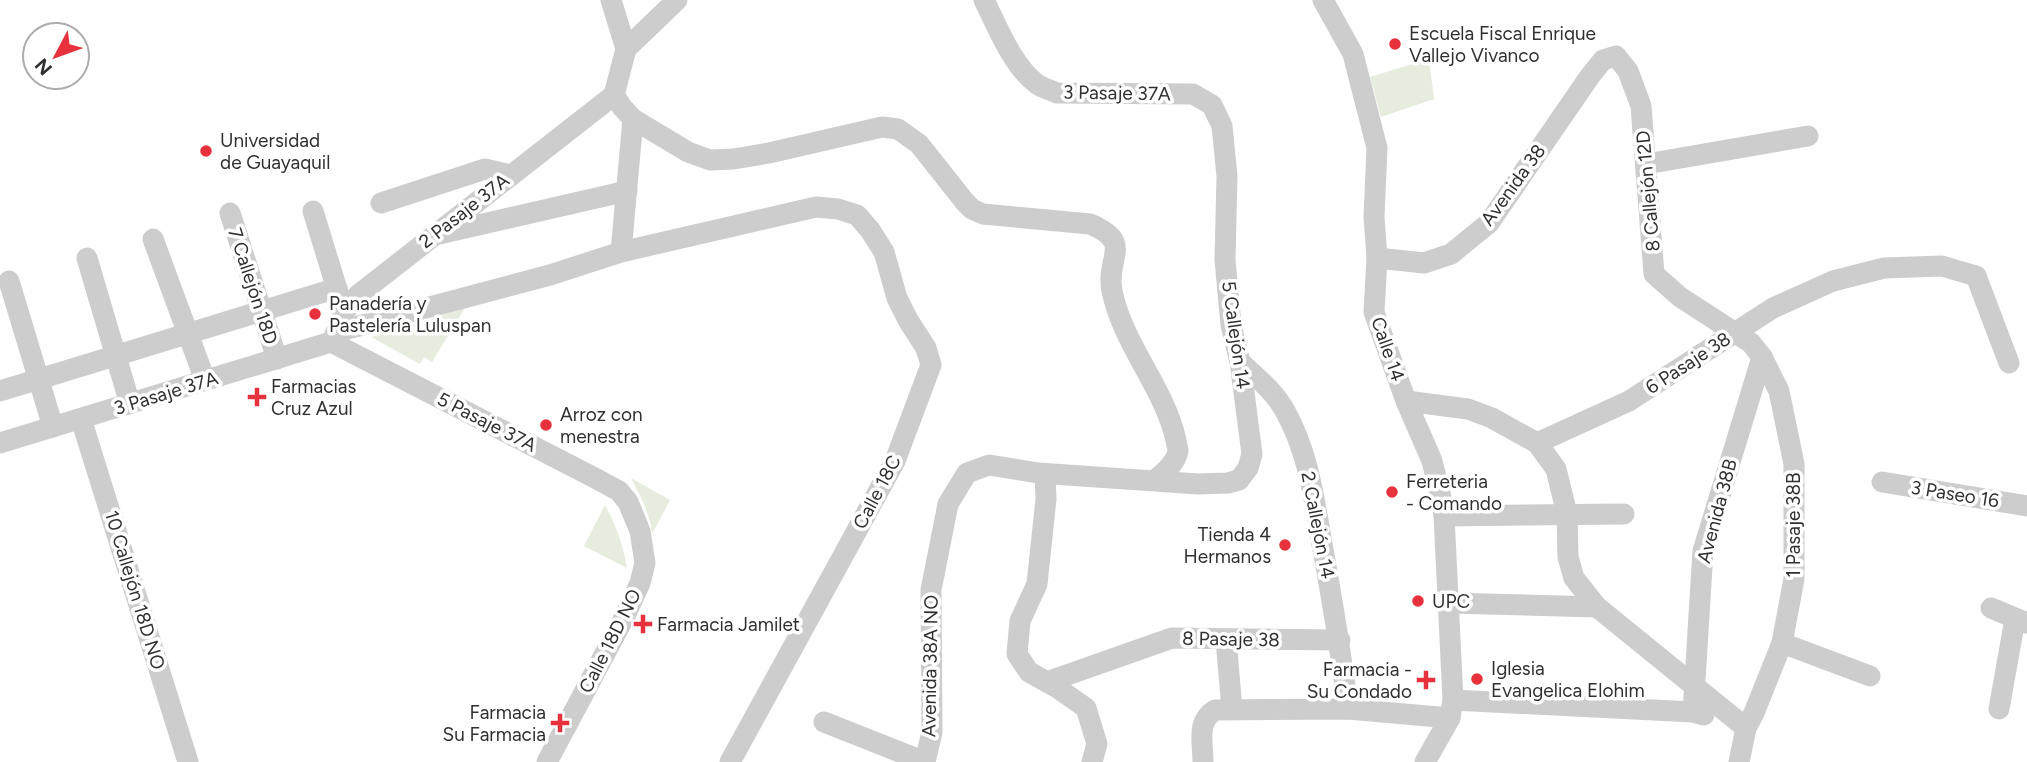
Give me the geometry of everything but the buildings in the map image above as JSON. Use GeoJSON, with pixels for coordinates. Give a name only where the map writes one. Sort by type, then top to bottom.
{"type":"FeatureCollection","features":[{"type":"Feature","properties":{"kind":"street"},"geometry":{"type":"LineString","coordinates":[[611,0],[626,49]]}},
{"type":"Feature","properties":{"kind":"street"},"geometry":{"type":"LineString","coordinates":[[677,0],[626,49],[614,95],[634,119],[688,152],[710,160],[734,159],[882,127],[898,129],[919,144],[972,209],[983,214],[1090,224],[1104,230],[1113,238],[1116,248],[1112,290],[1122,324],[1166,410],[1178,450],[1169,469],[1155,480]]}},
{"type":"Feature","properties":{"kind":"street","name":"3 Pasaje 37A"},"geometry":{"type":"LineString","coordinates":[[984,0],[1008,48],[1037,84],[1057,93],[1193,94],[1213,105]]}},
{"type":"Feature","properties":{"kind":"street","name":"Calle 14"},"geometry":{"type":"LineString","coordinates":[[1323,0],[1353,54],[1377,148],[1374,312],[1406,401],[1432,461],[1444,516],[1452,709]]}},
{"type":"Feature","properties":{"kind":"street","name":"Avenida 38"},"geometry":{"type":"LineString","coordinates":[[1377,258],[1424,263],[1451,254],[1489,223],[1590,76],[1603,60],[1616,56]]}},
{"type":"Feature","properties":{"kind":"street","name":"8 Callejón 12D"},"geometry":{"type":"LineString","coordinates":[[1616,56],[1628,71],[1641,106],[1654,274],[1680,298],[1734,333]]}},
{"type":"Feature","properties":{"kind":"street","name":"2 Pasaje 37A"},"geometry":{"type":"LineString","coordinates":[[337,328],[358,295],[614,95]]}},
{"type":"Feature","properties":{"kind":"street","name":"5 Callejón 14"},"geometry":{"type":"LineString","coordinates":[[1155,480],[1198,484],[1228,483],[1239,480],[1248,468],[1252,454],[1240,362],[1231,325],[1226,260],[1227,176],[1222,126],[1213,105]]}},
{"type":"Feature","properties":{"kind":"street"},"geometry":{"type":"LineString","coordinates":[[621,252],[634,119]]}},
{"type":"Feature","properties":{"kind":"street"},"geometry":{"type":"LineString","coordinates":[[1646,164],[1808,136]]}},
{"type":"Feature","properties":{"kind":"street"},"geometry":{"type":"LineString","coordinates":[[381,203],[485,169],[511,175]]}},
{"type":"Feature","properties":{"kind":"street"},"geometry":{"type":"LineString","coordinates":[[433,235],[626,191]]}},
{"type":"Feature","properties":{"kind":"street","name":"3 Pasaje 37A"},"geometry":{"type":"LineString","coordinates":[[0,443],[277,359],[337,328],[550,275],[621,252],[816,208],[838,209],[857,215]]}},
{"type":"Feature","properties":{"kind":"street"},"geometry":{"type":"LineString","coordinates":[[313,211],[337,288],[337,328]]}},
{"type":"Feature","properties":{"kind":"street","name":"7 Callejón 18D"},"geometry":{"type":"LineString","coordinates":[[230,212],[277,359]]}},
{"type":"Feature","properties":{"kind":"street","name":"Calle 18C"},"geometry":{"type":"LineString","coordinates":[[730,762],[895,461],[931,365],[926,348],[897,298],[884,252],[857,215]]}},
{"type":"Feature","properties":{"kind":"street"},"geometry":{"type":"LineString","coordinates":[[153,239],[205,380]]}},
{"type":"Feature","properties":{"kind":"street"},"geometry":{"type":"LineString","coordinates":[[87,258],[130,404]]}},
{"type":"Feature","properties":{"kind":"street","name":"6 Pasaje 38"},"geometry":{"type":"LineString","coordinates":[[1537,443],[1629,401],[1773,308],[1833,281],[1884,268],[1942,266],[1976,276],[2009,363]]}},
{"type":"Feature","properties":{"kind":"street"},"geometry":{"type":"LineString","coordinates":[[9,281],[53,427]]}},
{"type":"Feature","properties":{"kind":"street"},"geometry":{"type":"LineString","coordinates":[[0,391],[337,288]]}},
{"type":"Feature","properties":{"kind":"street","name":"5 Pasaje 37A"},"geometry":{"type":"LineString","coordinates":[[337,328],[619,491],[634,513]]}},
{"type":"Feature","properties":{"kind":"street","name":"1 Pasaje 38B"},"geometry":{"type":"LineString","coordinates":[[1734,333],[1751,343],[1762,357],[1779,391],[1794,464],[1794,579],[1782,643],[1746,728]]}},
{"type":"Feature","properties":{"kind":"street","name":"Avenida 38B"},"geometry":{"type":"LineString","coordinates":[[1693,712],[1703,551],[1762,357]]}},
{"type":"Feature","properties":{"kind":"street","name":"2 Callejón 14"},"geometry":{"type":"LineString","coordinates":[[1240,362],[1266,386],[1283,408],[1298,437],[1308,470],[1340,640],[1348,709]]}},
{"type":"Feature","properties":{"kind":"street"},"geometry":{"type":"LineString","coordinates":[[1406,401],[1468,409],[1492,418],[1537,443],[1556,469],[1567,514],[1568,557],[1574,578],[1597,607],[1746,728]]}},
{"type":"Feature","properties":{"kind":"street","name":"10 Callejón 18D NO"},"geometry":{"type":"LineString","coordinates":[[81,419],[188,762]]}},
{"type":"Feature","properties":{"kind":"street","name":"Avenida 38A NO"},"geometry":{"type":"LineString","coordinates":[[925,762],[932,732],[931,590],[948,504],[967,473],[989,465],[1045,474],[1155,480]]}},
{"type":"Feature","properties":{"kind":"street"},"geometry":{"type":"LineString","coordinates":[[1045,474],[1046,499],[1037,584],[1020,621],[1017,654],[1029,671],[1086,708],[1097,744],[1092,762]]}},
{"type":"Feature","properties":{"kind":"street","name":"3 Paseo 16"},"geometry":{"type":"LineString","coordinates":[[1882,482],[2027,506]]}},
{"type":"Feature","properties":{"kind":"street","name":"Calle 18D NO"},"geometry":{"type":"LineString","coordinates":[[547,762],[640,583],[645,563],[634,513]]}},
{"type":"Feature","properties":{"kind":"street"},"geometry":{"type":"LineString","coordinates":[[1444,516],[1625,514]]}},
{"type":"Feature","properties":{"kind":"street"},"geometry":{"type":"LineString","coordinates":[[1448,603],[1597,607]]}},
{"type":"Feature","properties":{"kind":"street"},"geometry":{"type":"LineString","coordinates":[[1991,608],[2021,621],[1999,709]]}},
{"type":"Feature","properties":{"kind":"street","name":"8 Pasaje 38"},"geometry":{"type":"LineString","coordinates":[[1047,681],[1172,638],[1340,640]]}},
{"type":"Feature","properties":{"kind":"street"},"geometry":{"type":"LineString","coordinates":[[1226,640],[1232,709]]}},
{"type":"Feature","properties":{"kind":"street"},"geometry":{"type":"LineString","coordinates":[[1782,643],[1870,677]]}},
{"type":"Feature","properties":{"kind":"street"},"geometry":{"type":"LineString","coordinates":[[1425,762],[1452,709]]}},
{"type":"Feature","properties":{"kind":"street"},"geometry":{"type":"LineString","coordinates":[[1203,762],[1202,723],[1215,710],[1693,712],[1746,728]]}},
{"type":"Feature","properties":{"kind":"street"},"geometry":{"type":"LineString","coordinates":[[824,722],[925,762]]}},
{"type":"Feature","properties":{"kind":"street"},"geometry":{"type":"LineString","coordinates":[[1738,762],[1746,728]]}},
{"type":"Feature","properties":{"kind":"green space"},"geometry":{"type":"Polygon","coordinates":[[[1429,59],[1434,99],[1381,117],[1370,77],[1429,59]]]}},
{"type":"Feature","properties":{"kind":"green space"},"geometry":{"type":"Polygon","coordinates":[[[465,308],[432,362],[424,357],[420,364],[371,337],[465,308]]]}},
{"type":"Feature","properties":{"kind":"green space"},"geometry":{"type":"Polygon","coordinates":[[[631,478],[670,500],[652,534],[647,512],[631,478]]]}},
{"type":"Feature","properties":{"kind":"green space"},"geometry":{"type":"Polygon","coordinates":[[[605,505],[619,535],[627,568],[584,546],[605,505]]]}},
{"type":"Feature","properties":{"kind":"place","name":"Escuela Fiscal Enrique Vallejo Vivanco"},"geometry":{"type":"Point","coordinates":[1395,44]}},
{"type":"Feature","properties":{"kind":"place","name":"Universidad de Guayaquil"},"geometry":{"type":"Point","coordinates":[206,151]}},
{"type":"Feature","properties":{"kind":"place","name":"Panadería y Pastelería Luluspan"},"geometry":{"type":"Point","coordinates":[315,314]}},
{"type":"Feature","properties":{"kind":"place","name":"Farmacias Cruz Azul"},"geometry":{"type":"Point","coordinates":[257,397]}},
{"type":"Feature","properties":{"kind":"place","name":"Arroz con menestra"},"geometry":{"type":"Point","coordinates":[546,425]}},
{"type":"Feature","properties":{"kind":"place","name":"Ferreteria - Comando"},"geometry":{"type":"Point","coordinates":[1392,492]}},
{"type":"Feature","properties":{"kind":"place","name":"Tienda 4 Hermanos"},"geometry":{"type":"Point","coordinates":[1285,545]}},
{"type":"Feature","properties":{"kind":"place","name":"UPC"},"geometry":{"type":"Point","coordinates":[1418,601]}},
{"type":"Feature","properties":{"kind":"place","name":"Farmacia Jamilet"},"geometry":{"type":"Point","coordinates":[643,624]}},
{"type":"Feature","properties":{"kind":"place","name":"Iglesia Evangelica Elohim"},"geometry":{"type":"Point","coordinates":[1477,679]}},
{"type":"Feature","properties":{"kind":"place","name":"Farmacia - Su Condado"},"geometry":{"type":"Point","coordinates":[1426,680]}},
{"type":"Feature","properties":{"kind":"place","name":"Farmacia Su Farmacia"},"geometry":{"type":"Point","coordinates":[560,723]}}]}
